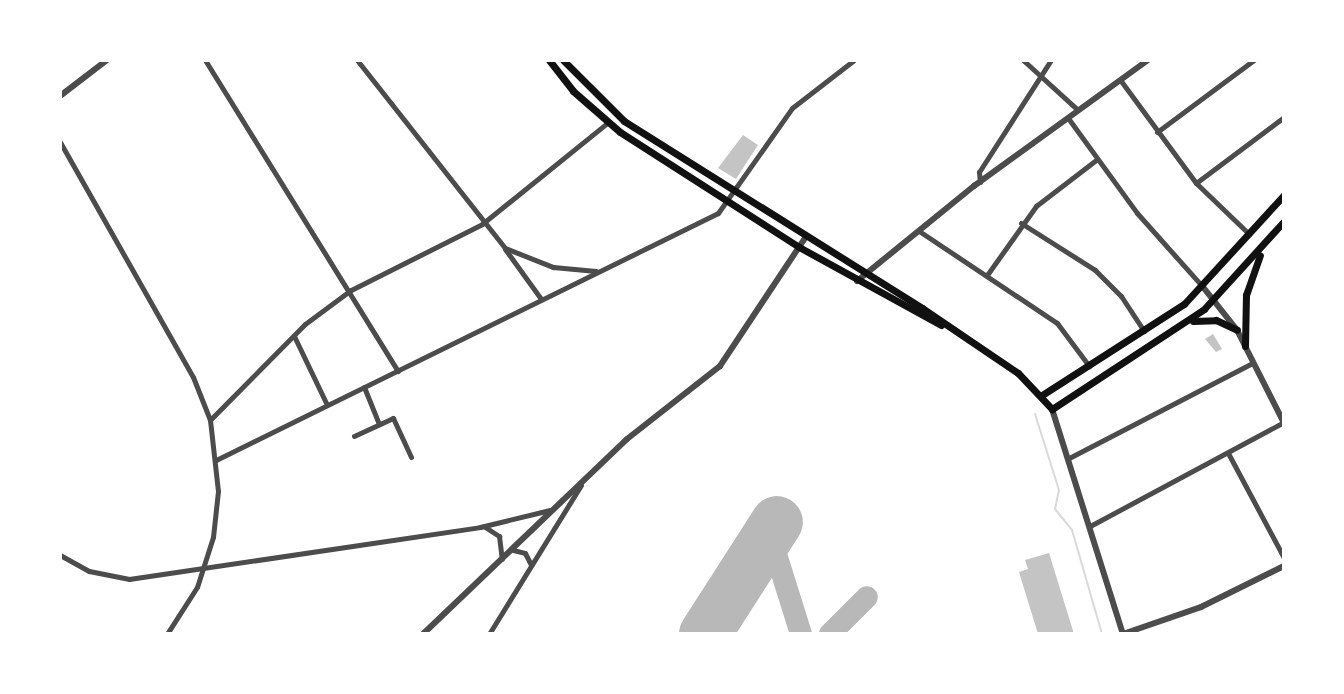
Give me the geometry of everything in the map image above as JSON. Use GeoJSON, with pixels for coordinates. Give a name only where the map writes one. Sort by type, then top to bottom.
{"type":"FeatureCollection","features":[{"type":"Feature","properties":{"kind":"main road"},"geometry":{"type":"LineString","coordinates":[[549,60],[607,123],[799,247],[950,329]]}},
{"type":"Feature","properties":{"kind":"main road"},"geometry":{"type":"LineString","coordinates":[[563,60],[611,111],[950,329],[1042,395],[1052,409],[1187,323],[1214,300],[1284,221]]}},
{"type":"Feature","properties":{"kind":"main road"},"geometry":{"type":"LineString","coordinates":[[1042,395],[1144,332],[1203,287],[1284,195]]}},
{"type":"Feature","properties":{"kind":"main road"},"geometry":{"type":"LineString","coordinates":[[1245,346],[1246,295],[1264,247]]}},
{"type":"Feature","properties":{"kind":"main road"},"geometry":{"type":"LineString","coordinates":[[1187,323],[1210,319],[1237,330]]}},
{"type":"Feature","properties":{"kind":"street"},"geometry":{"type":"LineString","coordinates":[[60,96],[107,60]]}},
{"type":"Feature","properties":{"kind":"street"},"geometry":{"type":"LineString","coordinates":[[205,60],[351,290],[398,371]]}},
{"type":"Feature","properties":{"kind":"street"},"geometry":{"type":"LineString","coordinates":[[357,60],[482,224],[505,248],[541,299]]}},
{"type":"Feature","properties":{"kind":"street"},"geometry":{"type":"LineString","coordinates":[[216,460],[718,213],[792,108],[854,60]]}},
{"type":"Feature","properties":{"kind":"street"},"geometry":{"type":"LineString","coordinates":[[1023,60],[1078,110]]}},
{"type":"Feature","properties":{"kind":"street"},"geometry":{"type":"LineString","coordinates":[[980,182],[979,172],[1051,60]]}},
{"type":"Feature","properties":{"kind":"street"},"geometry":{"type":"LineString","coordinates":[[857,281],[862,273],[980,182],[1148,60]]}},
{"type":"Feature","properties":{"kind":"street"},"geometry":{"type":"LineString","coordinates":[[1157,132],[1254,60]]}},
{"type":"Feature","properties":{"kind":"street"},"geometry":{"type":"LineString","coordinates":[[1121,81],[1196,183],[1250,235]]}},
{"type":"Feature","properties":{"kind":"street"},"geometry":{"type":"LineString","coordinates":[[1196,183],[1284,117]]}},
{"type":"Feature","properties":{"kind":"street"},"geometry":{"type":"LineString","coordinates":[[1068,118],[1096,160],[1237,330],[1284,423],[1090,526]]}},
{"type":"Feature","properties":{"kind":"street"},"geometry":{"type":"LineString","coordinates":[[210,420],[294,336],[351,290],[482,224],[607,123]]}},
{"type":"Feature","properties":{"kind":"street"},"geometry":{"type":"LineString","coordinates":[[60,142],[193,377],[210,420],[216,460],[217,514],[206,567],[167,634]]}},
{"type":"Feature","properties":{"kind":"street"},"geometry":{"type":"LineString","coordinates":[[987,275],[1021,223],[1096,160]]}},
{"type":"Feature","properties":{"kind":"street"},"geometry":{"type":"LineString","coordinates":[[1021,223],[1095,270],[1121,296],[1144,332]]}},
{"type":"Feature","properties":{"kind":"street"},"geometry":{"type":"LineString","coordinates":[[918,231],[1057,323],[1089,366]]}},
{"type":"Feature","properties":{"kind":"street"},"geometry":{"type":"LineString","coordinates":[[423,634],[627,439],[720,366],[805,238]]}},
{"type":"Feature","properties":{"kind":"street"},"geometry":{"type":"LineString","coordinates":[[505,248],[553,267],[600,271]]}},
{"type":"Feature","properties":{"kind":"street"},"geometry":{"type":"LineString","coordinates":[[294,336],[327,405]]}},
{"type":"Feature","properties":{"kind":"street"},"geometry":{"type":"LineString","coordinates":[[1069,458],[1252,363]]}},
{"type":"Feature","properties":{"kind":"street"},"geometry":{"type":"LineString","coordinates":[[364,387],[379,424]]}},
{"type":"Feature","properties":{"kind":"street"},"geometry":{"type":"LineString","coordinates":[[1052,409],[1123,634],[1201,607],[1284,566]]}},
{"type":"Feature","properties":{"kind":"street"},"geometry":{"type":"LineString","coordinates":[[354,436],[393,418],[411,457]]}},
{"type":"Feature","properties":{"kind":"street"},"geometry":{"type":"LineString","coordinates":[[1227,453],[1284,558]]}},
{"type":"Feature","properties":{"kind":"street"},"geometry":{"type":"LineString","coordinates":[[60,555],[89,571],[129,579],[480,527],[540,515],[582,484]]}},
{"type":"Feature","properties":{"kind":"street"},"geometry":{"type":"LineString","coordinates":[[489,634],[582,484]]}},
{"type":"Feature","properties":{"kind":"street"},"geometry":{"type":"LineString","coordinates":[[480,527],[499,536],[501,562]]}},
{"type":"Feature","properties":{"kind":"street"},"geometry":{"type":"LineString","coordinates":[[513,550],[525,553],[531,566]]}},
{"type":"Feature","properties":{"kind":"building"},"geometry":{"type":"Polygon","coordinates":[[[743,135],[758,145],[736,179],[718,168],[743,135]]]}},
{"type":"Feature","properties":{"kind":"building"},"geometry":{"type":"Polygon","coordinates":[[[1213,334],[1222,349],[1216,352],[1205,339],[1213,334]]]}},
{"type":"Feature","properties":{"kind":"building"},"geometry":{"type":"Polygon","coordinates":[[[1049,553],[1074,634],[1038,634],[1019,572],[1028,569],[1025,560],[1049,553]]]}},
{"type":"Feature","properties":{"kind":"waterway"},"geometry":{"type":"LineString","coordinates":[[1035,414],[1059,490],[1055,509],[1072,530],[1102,634]]}},
{"type":"Feature","properties":{"kind":"taxiway"},"geometry":{"type":"LineString","coordinates":[[770,535],[801,634]]}},
{"type":"Feature","properties":{"kind":"taxiway"},"geometry":{"type":"LineString","coordinates":[[830,634],[867,597]]}},
{"type":"Feature","properties":{"kind":"runway"},"geometry":{"type":"LineString","coordinates":[[705,634],[777,522]]}}]}
